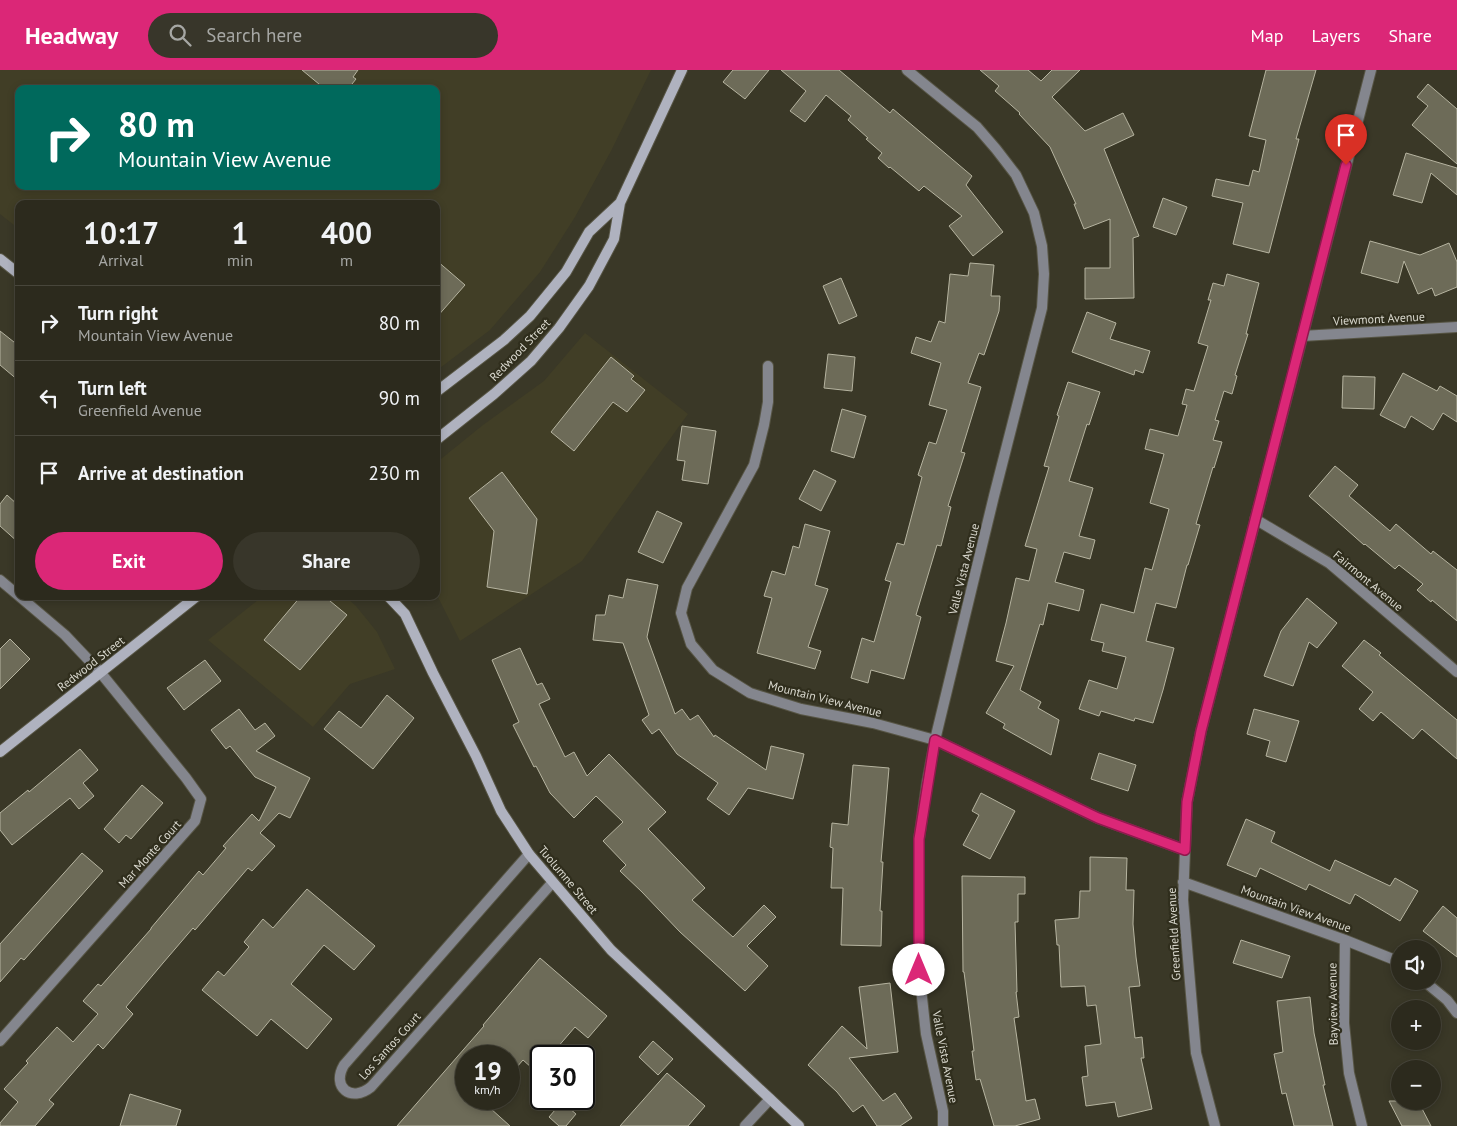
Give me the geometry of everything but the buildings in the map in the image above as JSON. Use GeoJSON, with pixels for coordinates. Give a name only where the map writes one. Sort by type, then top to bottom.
{"type":"FeatureCollection","features":[{"type":"Feature","properties":{"kind":"main road","name":"Redwood Street"},"geometry":{"type":"LineString","coordinates":[[440,437],[494,394],[530,361],[559,328],[589,286],[614,239],[620,204],[682,70]]}},
{"type":"Feature","properties":{"kind":"main road","name":"Redwood Street"},"geometry":{"type":"LineString","coordinates":[[440,389],[504,340],[530,316],[566,272],[589,232],[620,204]]}},
{"type":"Feature","properties":{"kind":"main road"},"geometry":{"type":"LineString","coordinates":[[0,259],[15,271]]}},
{"type":"Feature","properties":{"kind":"main road","name":"Redwood Street"},"geometry":{"type":"LineString","coordinates":[[0,752],[192,600]]}},
{"type":"Feature","properties":{"kind":"main road","name":"Tuolumne Street"},"geometry":{"type":"LineString","coordinates":[[392,600],[405,614],[476,756],[501,811],[529,854],[611,950],[800,1126]]}},
{"type":"Feature","properties":{"kind":"street","name":"Valle Vista Avenue"},"geometry":{"type":"LineString","coordinates":[[907,70],[977,127],[1016,175],[1034,213],[1042,246],[1044,274],[1042,308],[935,740],[919,839],[919,970],[926,1034],[942,1111],[943,1126]]}},
{"type":"Feature","properties":{"kind":"street","name":"Greenfield Avenue"},"geometry":{"type":"LineString","coordinates":[[1215,1126],[1196,1052],[1183,900],[1187,802],[1201,731],[1371,70]]}},
{"type":"Feature","properties":{"kind":"street","name":"Viewmont Avenue"},"geometry":{"type":"LineString","coordinates":[[1302,336],[1457,327]]}},
{"type":"Feature","properties":{"kind":"street","name":"Mountain View Avenue"},"geometry":{"type":"LineString","coordinates":[[768,366],[768,402],[754,465],[687,588],[681,613],[691,644],[713,670],[750,693],[801,708],[872,723],[935,740],[1098,818],[1185,850]]}},
{"type":"Feature","properties":{"kind":"street","name":"Fairmont Avenue"},"geometry":{"type":"LineString","coordinates":[[1256,519],[1329,563],[1457,672]]}},
{"type":"Feature","properties":{"kind":"street"},"geometry":{"type":"LineString","coordinates":[[0,580],[15,593]]}},
{"type":"Feature","properties":{"kind":"street"},"geometry":{"type":"LineString","coordinates":[[24,600],[65,634],[100,672]]}},
{"type":"Feature","properties":{"kind":"street","name":"Mar Monte Court"},"geometry":{"type":"LineString","coordinates":[[0,1041],[195,822],[201,799],[100,672]]}},
{"type":"Feature","properties":{"kind":"street","name":"Los Santos Court"},"geometry":{"type":"LineString","coordinates":[[529,854],[344,1065],[339,1073],[340,1083],[345,1090],[354,1094],[363,1093],[371,1087],[552,883]]}},
{"type":"Feature","properties":{"kind":"street","name":"Mountain View Avenue"},"geometry":{"type":"LineString","coordinates":[[1184,882],[1391,958]]}},
{"type":"Feature","properties":{"kind":"street","name":"Bayview Avenue"},"geometry":{"type":"LineString","coordinates":[[1345,940],[1344,1023],[1349,1073],[1362,1126]]}},
{"type":"Feature","properties":{"kind":"street"},"geometry":{"type":"LineString","coordinates":[[1435,990],[1447,1000],[1457,1013]]}},
{"type":"Feature","properties":{"kind":"street"},"geometry":{"type":"LineString","coordinates":[[744,1126],[770,1099]]}},
{"type":"Feature","properties":{"kind":"shaded area"},"geometry":{"type":"Polygon","coordinates":[[[0,70],[651,70],[611,151],[575,217],[540,272],[490,330],[440,368],[440,200],[15,200],[15,226],[0,214],[0,70]]]}},
{"type":"Feature","properties":{"kind":"shaded area"},"geometry":{"type":"Polygon","coordinates":[[[585,333],[688,414],[582,561],[460,641],[440,600],[440,460],[483,425],[544,381],[585,333]]]}},
{"type":"Feature","properties":{"kind":"shaded area"},"geometry":{"type":"Polygon","coordinates":[[[258,600],[349,600],[377,632],[395,669],[350,684],[313,727],[208,640],[258,600]]]}},
{"type":"Feature","properties":{"kind":"route"},"geometry":{"type":"LineString","coordinates":[[919,970],[919,839],[935,740],[1098,818],[1185,850],[1187,802],[1201,731],[1346,165]]}}]}
